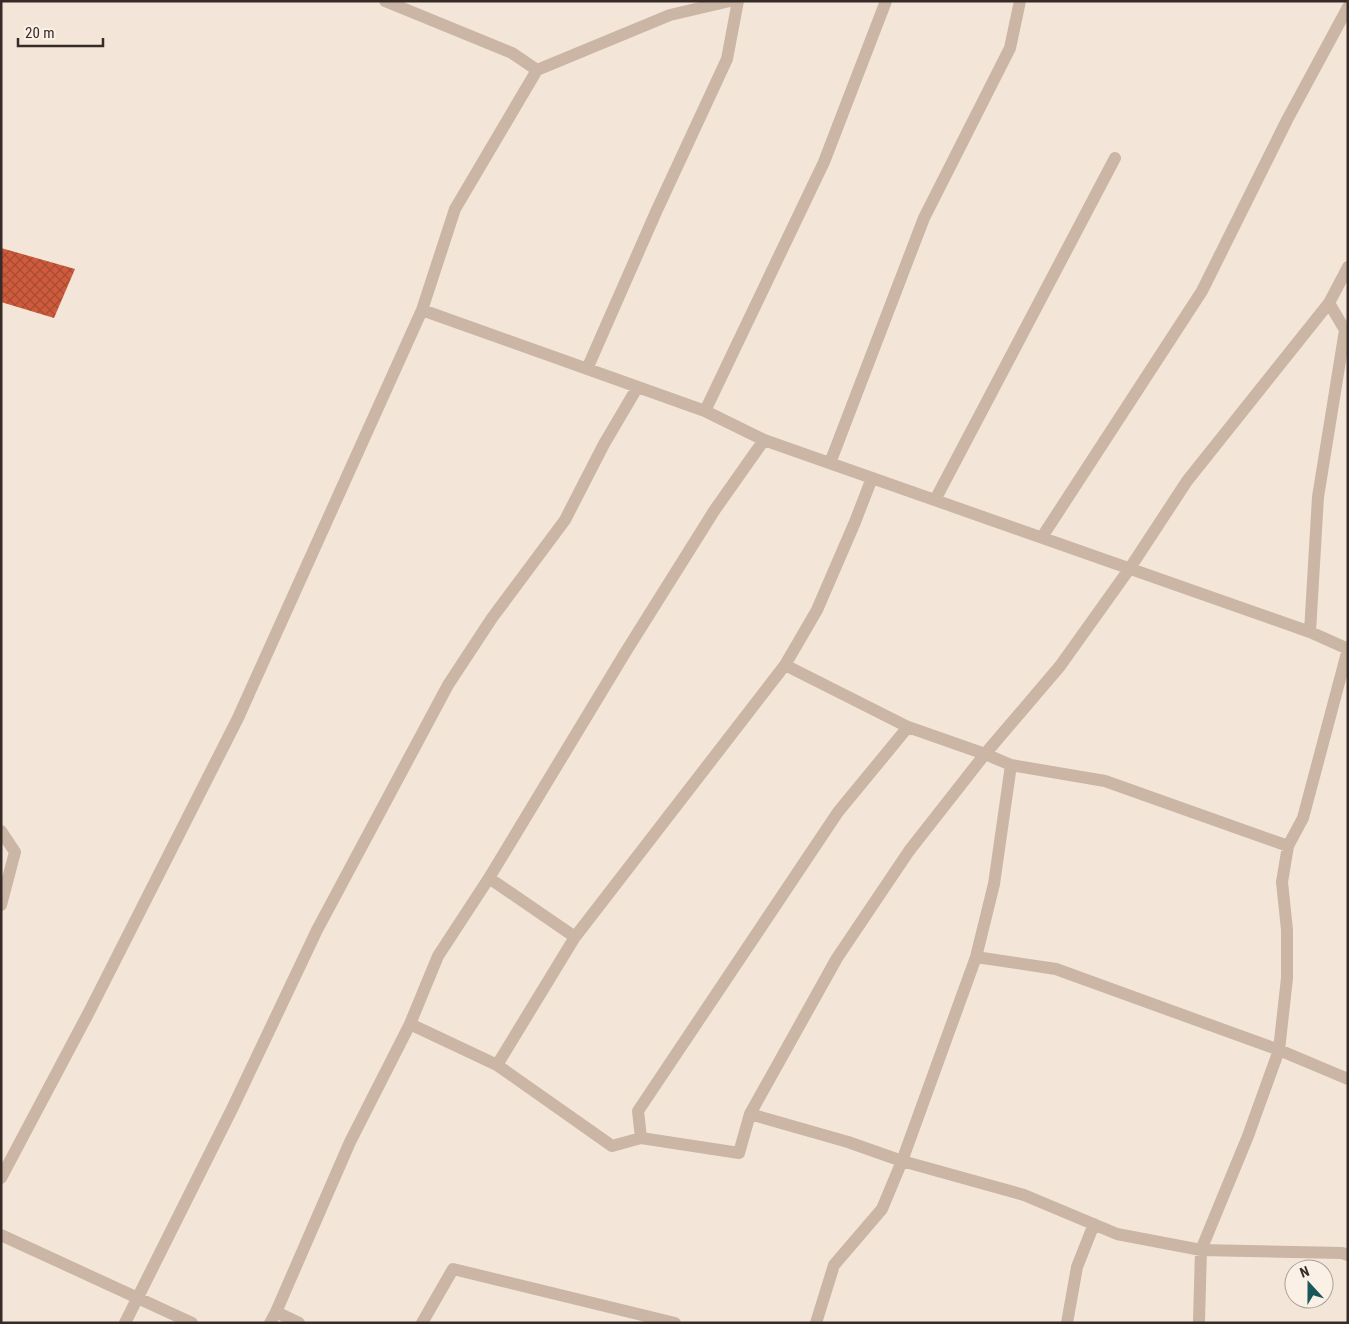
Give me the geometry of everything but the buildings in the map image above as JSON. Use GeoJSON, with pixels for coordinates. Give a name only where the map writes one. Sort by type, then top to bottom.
{"type":"FeatureCollection","features":[{"type":"Feature","properties":{"kind":"street"},"geometry":{"type":"LineString","coordinates":[[386,1],[512,53],[537,70]]}},
{"type":"Feature","properties":{"kind":"street"},"geometry":{"type":"LineString","coordinates":[[1,1178],[89,1012],[238,718],[422,310],[455,209],[537,70],[670,15],[730,1]]}},
{"type":"Feature","properties":{"kind":"street"},"geometry":{"type":"LineString","coordinates":[[587,369],[656,212],[727,59],[738,1]]}},
{"type":"Feature","properties":{"kind":"street"},"geometry":{"type":"LineString","coordinates":[[706,411],[824,162],[886,1]]}},
{"type":"Feature","properties":{"kind":"street"},"geometry":{"type":"LineString","coordinates":[[830,463],[924,218],[1010,48],[1020,1]]}},
{"type":"Feature","properties":{"kind":"street"},"geometry":{"type":"LineString","coordinates":[[1042,537],[1202,291],[1287,120],[1348,7]]}},
{"type":"Feature","properties":{"kind":"street"},"geometry":{"type":"LineString","coordinates":[[935,500],[1115,158]]}},
{"type":"Feature","properties":{"kind":"street"},"geometry":{"type":"LineString","coordinates":[[410,1024],[497,1065],[612,1146],[640,1138],[739,1154],[750,1114],[837,958],[909,851],[985,754],[1060,666],[1130,568],[1187,481],[1329,303],[1348,267]]}},
{"type":"Feature","properties":{"kind":"street"},"geometry":{"type":"LineString","coordinates":[[1310,632],[1318,497],[1345,330],[1329,303]]}},
{"type":"Feature","properties":{"kind":"street"},"geometry":{"type":"LineString","coordinates":[[422,310],[706,411],[764,440],[1310,632],[1348,649],[1303,818],[1288,846],[1282,882],[1287,930],[1287,978],[1279,1050],[1248,1136],[1201,1250],[1199,1321]]}},
{"type":"Feature","properties":{"kind":"street"},"geometry":{"type":"LineString","coordinates":[[125,1323],[233,1108],[317,930],[448,685],[492,618],[565,520],[604,444],[638,388]]}},
{"type":"Feature","properties":{"kind":"street"},"geometry":{"type":"LineString","coordinates":[[299,1323],[273,1318],[350,1142],[410,1024],[438,956],[489,878],[625,653],[714,511],[764,440]]}},
{"type":"Feature","properties":{"kind":"street"},"geometry":{"type":"LineString","coordinates":[[497,1065],[575,937],[785,665],[816,610],[855,522],[872,478]]}},
{"type":"Feature","properties":{"kind":"street"},"geometry":{"type":"LineString","coordinates":[[785,665],[908,726],[1011,765],[1105,781],[1288,846]]}},
{"type":"Feature","properties":{"kind":"street"},"geometry":{"type":"LineString","coordinates":[[640,1138],[638,1111],[838,812],[908,726]]}},
{"type":"Feature","properties":{"kind":"street"},"geometry":{"type":"LineString","coordinates":[[816,1323],[834,1266],[882,1209],[902,1161],[976,957],[994,884],[1011,765]]}},
{"type":"Feature","properties":{"kind":"street"},"geometry":{"type":"LineString","coordinates":[[1,831],[16,852],[1,905]]}},
{"type":"Feature","properties":{"kind":"street"},"geometry":{"type":"LineString","coordinates":[[489,878],[575,937]]}},
{"type":"Feature","properties":{"kind":"street"},"geometry":{"type":"LineString","coordinates":[[976,957],[1056,969],[1279,1050],[1348,1080]]}},
{"type":"Feature","properties":{"kind":"street"},"geometry":{"type":"LineString","coordinates":[[750,1114],[848,1142],[902,1161],[1024,1195],[1117,1234],[1201,1250],[1348,1255]]}},
{"type":"Feature","properties":{"kind":"street"},"geometry":{"type":"LineString","coordinates":[[1067,1323],[1077,1268],[1094,1224]]}},
{"type":"Feature","properties":{"kind":"street"},"geometry":{"type":"LineString","coordinates":[[1,1235],[192,1323]]}},
{"type":"Feature","properties":{"kind":"street"},"geometry":{"type":"LineString","coordinates":[[422,1323],[453,1269],[675,1323]]}}]}
